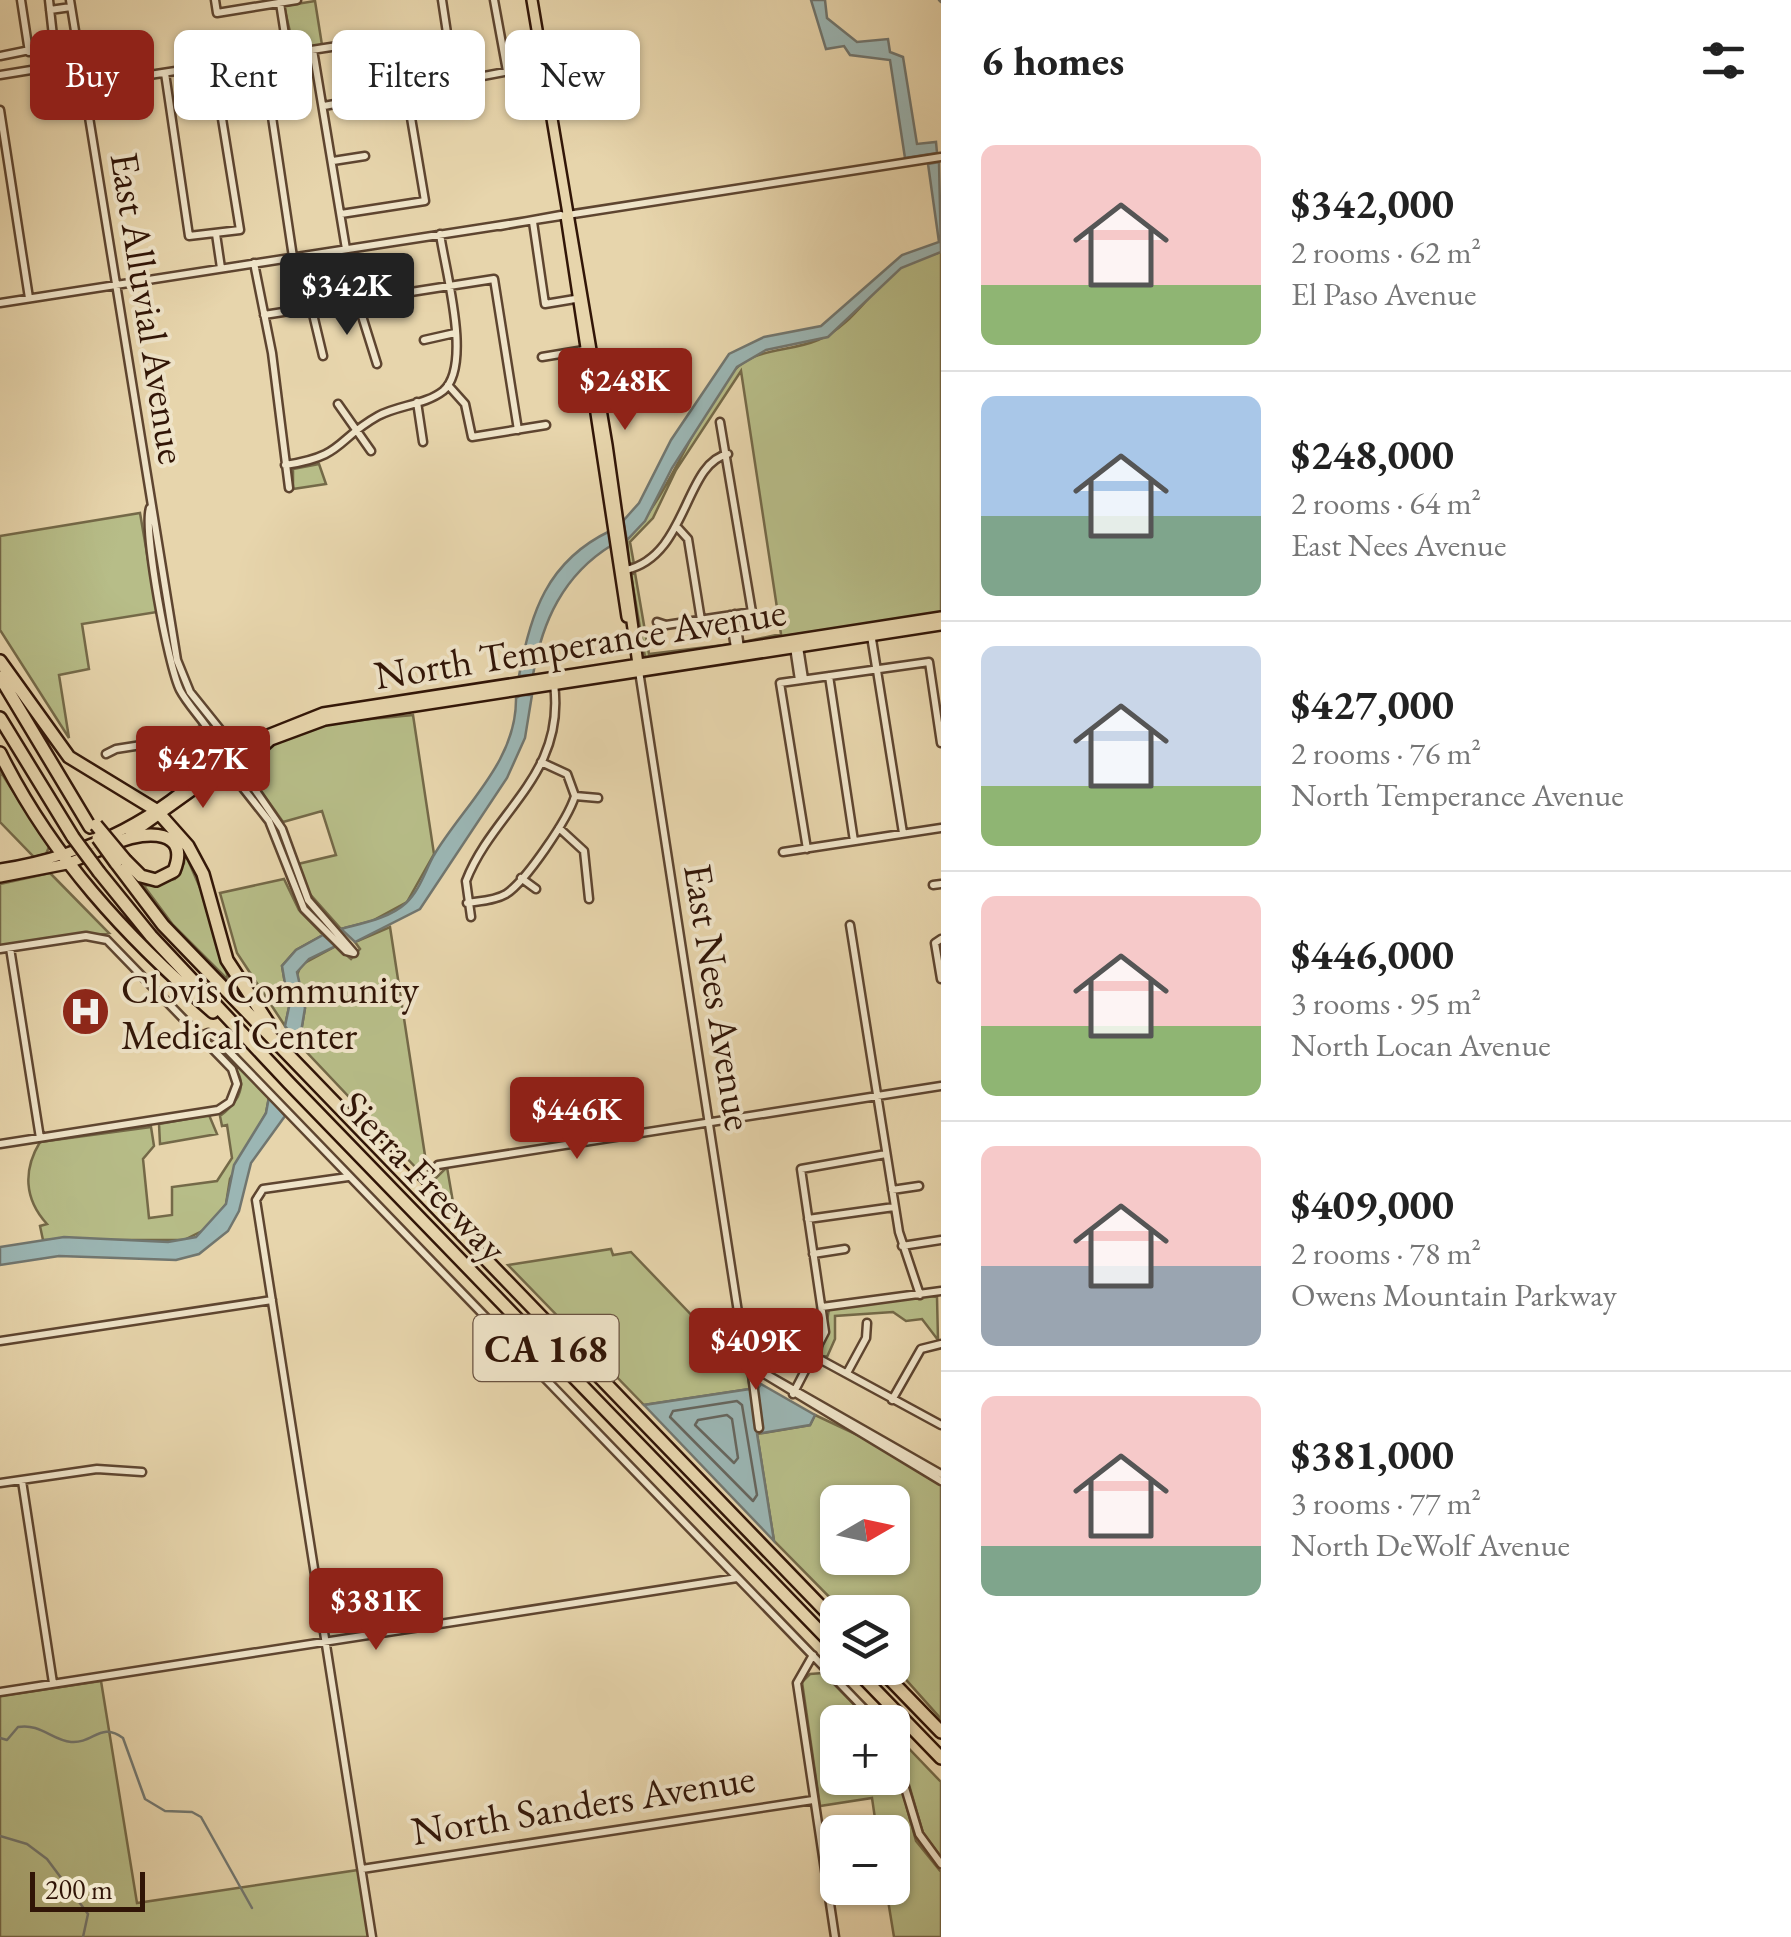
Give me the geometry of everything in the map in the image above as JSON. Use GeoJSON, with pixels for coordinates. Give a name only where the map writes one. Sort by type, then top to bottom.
{"type":"FeatureCollection","features":[{"type":"Feature","properties":{"kind":"highway"},"geometry":{"type":"LineString","coordinates":[[0,661],[70,757],[159,812],[188,846],[203,874],[234,974],[298,1064]]}},
{"type":"Feature","properties":{"kind":"highway","name":"Sierra Freeway"},"geometry":{"type":"LineString","coordinates":[[0,677],[64,788],[163,925],[820,1605]]}},
{"type":"Feature","properties":{"kind":"highway","name":"Sierra Freeway"},"geometry":{"type":"LineString","coordinates":[[0,718],[73,837],[150,936],[820,1631]]}},
{"type":"Feature","properties":{"kind":"highway"},"geometry":{"type":"LineString","coordinates":[[0,753],[64,860],[114,921],[255,1046]]}},
{"type":"Feature","properties":{"kind":"highway"},"geometry":{"type":"LineString","coordinates":[[120,840],[159,833],[171,840],[177,852],[174,870],[160,880],[144,878],[121,862]]}},
{"type":"Feature","properties":{"kind":"highway"},"geometry":{"type":"LineString","coordinates":[[870,1685],[941,1758]]}},
{"type":"Feature","properties":{"kind":"highway"},"geometry":{"type":"LineString","coordinates":[[895,1685],[941,1732]]}},
{"type":"Feature","properties":{"kind":"main road","name":"East Nees Avenue"},"geometry":{"type":"LineString","coordinates":[[532,0],[537,30]]}},
{"type":"Feature","properties":{"kind":"main road","name":"East Nees Avenue"},"geometry":{"type":"LineString","coordinates":[[550,120],[576,300],[597,388],[638,668]]}},
{"type":"Feature","properties":{"kind":"main road","name":"East Nees Avenue"},"geometry":{"type":"LineString","coordinates":[[564,215],[638,668]]}},
{"type":"Feature","properties":{"kind":"main road","name":"North Temperance Avenue"},"geometry":{"type":"LineString","coordinates":[[245,762],[270,740],[315,722],[554,684],[738,649],[941,621]]}},
{"type":"Feature","properties":{"kind":"main road","name":"North Temperance Avenue"},"geometry":{"type":"LineString","coordinates":[[235,748],[251,745],[267,732],[306,717],[360,707],[796,647],[871,632]]}},
{"type":"Feature","properties":{"kind":"main road"},"geometry":{"type":"LineString","coordinates":[[315,722],[360,707]]}},
{"type":"Feature","properties":{"kind":"main road"},"geometry":{"type":"LineString","coordinates":[[0,869],[64,860],[159,812],[220,756],[235,748],[245,762],[240,771],[214,776],[120,840],[64,860],[0,877]]}},
{"type":"Feature","properties":{"kind":"main road"},"geometry":{"type":"LineString","coordinates":[[220,756],[224,768],[231,773]]}},
{"type":"Feature","properties":{"kind":"street"},"geometry":{"type":"LineString","coordinates":[[22,0],[29,52]]}},
{"type":"Feature","properties":{"kind":"street"},"geometry":{"type":"LineString","coordinates":[[0,43],[1,56],[54,45],[49,0]]}},
{"type":"Feature","properties":{"kind":"street"},"geometry":{"type":"LineString","coordinates":[[215,0],[216,13],[297,0]]}},
{"type":"Feature","properties":{"kind":"street"},"geometry":{"type":"LineString","coordinates":[[442,0],[447,30]]}},
{"type":"Feature","properties":{"kind":"street"},"geometry":{"type":"LineString","coordinates":[[494,0],[505,60]]}},
{"type":"Feature","properties":{"kind":"street"},"geometry":{"type":"LineString","coordinates":[[273,2],[281,30]]}},
{"type":"Feature","properties":{"kind":"street"},"geometry":{"type":"LineString","coordinates":[[50,10],[71,4]]}},
{"type":"Feature","properties":{"kind":"street","name":"East Alluvial Avenue"},"geometry":{"type":"LineString","coordinates":[[71,4],[75,30]]}},
{"type":"Feature","properties":{"kind":"street"},"geometry":{"type":"LineString","coordinates":[[332,47],[313,50],[346,249]]}},
{"type":"Feature","properties":{"kind":"street"},"geometry":{"type":"LineString","coordinates":[[0,75],[30,70]]}},
{"type":"Feature","properties":{"kind":"street"},"geometry":{"type":"LineString","coordinates":[[154,74],[174,71]]}},
{"type":"Feature","properties":{"kind":"street"},"geometry":{"type":"LineString","coordinates":[[165,73],[189,236],[240,230],[223,120]]}},
{"type":"Feature","properties":{"kind":"street"},"geometry":{"type":"LineString","coordinates":[[324,106],[332,104]]}},
{"type":"Feature","properties":{"kind":"street"},"geometry":{"type":"LineString","coordinates":[[0,110],[29,298]]}},
{"type":"Feature","properties":{"kind":"street","name":"East Alluvial Avenue"},"geometry":{"type":"LineString","coordinates":[[89,120],[150,508],[180,670],[212,724],[235,748]]}},
{"type":"Feature","properties":{"kind":"street"},"geometry":{"type":"LineString","coordinates":[[272,120],[292,257]]}},
{"type":"Feature","properties":{"kind":"street"},"geometry":{"type":"LineString","coordinates":[[341,214],[425,200],[411,120]]}},
{"type":"Feature","properties":{"kind":"street"},"geometry":{"type":"LineString","coordinates":[[333,161],[365,156]]}},
{"type":"Feature","properties":{"kind":"street"},"geometry":{"type":"LineString","coordinates":[[0,303],[941,157]]}},
{"type":"Feature","properties":{"kind":"street"},"geometry":{"type":"LineString","coordinates":[[484,227],[564,215]]}},
{"type":"Feature","properties":{"kind":"street"},"geometry":{"type":"LineString","coordinates":[[533,222],[545,304],[576,300]]}},
{"type":"Feature","properties":{"kind":"street"},"geometry":{"type":"LineString","coordinates":[[216,234],[221,268]]}},
{"type":"Feature","properties":{"kind":"street"},"geometry":{"type":"LineString","coordinates":[[285,465],[329,455],[381,415],[448,385],[458,360],[440,234]]}},
{"type":"Feature","properties":{"kind":"street"},"geometry":{"type":"LineString","coordinates":[[254,263],[288,488]]}},
{"type":"Feature","properties":{"kind":"street"},"geometry":{"type":"LineString","coordinates":[[264,315],[494,279],[518,430]]}},
{"type":"Feature","properties":{"kind":"street"},"geometry":{"type":"LineString","coordinates":[[356,300],[377,364]]}},
{"type":"Feature","properties":{"kind":"street"},"geometry":{"type":"LineString","coordinates":[[312,310],[323,356]]}},
{"type":"Feature","properties":{"kind":"street"},"geometry":{"type":"LineString","coordinates":[[424,340],[455,333]]}},
{"type":"Feature","properties":{"kind":"street"},"geometry":{"type":"LineString","coordinates":[[542,356],[587,352]]}},
{"type":"Feature","properties":{"kind":"street"},"geometry":{"type":"LineString","coordinates":[[597,388],[675,375]]}},
{"type":"Feature","properties":{"kind":"street"},"geometry":{"type":"LineString","coordinates":[[448,385],[465,404],[472,437],[546,425]]}},
{"type":"Feature","properties":{"kind":"street"},"geometry":{"type":"LineString","coordinates":[[416,402],[422,442]]}},
{"type":"Feature","properties":{"kind":"street"},"geometry":{"type":"LineString","coordinates":[[338,404],[371,451]]}},
{"type":"Feature","properties":{"kind":"street"},"geometry":{"type":"LineString","coordinates":[[657,622],[752,612],[720,422]]}},
{"type":"Feature","properties":{"kind":"street"},"geometry":{"type":"LineString","coordinates":[[626,570],[648,561],[678,528],[711,462],[728,454]]}},
{"type":"Feature","properties":{"kind":"street","name":"East Alluvial Avenue"},"geometry":{"type":"LineString","coordinates":[[150,508],[150,536],[171,666],[204,728],[216,742],[220,756]]}},
{"type":"Feature","properties":{"kind":"street"},"geometry":{"type":"LineString","coordinates":[[678,528],[688,539],[700,620]]}},
{"type":"Feature","properties":{"kind":"street"},"geometry":{"type":"LineString","coordinates":[[733,615],[738,649]]}},
{"type":"Feature","properties":{"kind":"street"},"geometry":{"type":"LineString","coordinates":[[871,632],[902,834]]}},
{"type":"Feature","properties":{"kind":"street"},"geometry":{"type":"LineString","coordinates":[[796,647],[801,679]]}},
{"type":"Feature","properties":{"kind":"street"},"geometry":{"type":"LineString","coordinates":[[806,849],[780,683],[928,662],[941,743]]}},
{"type":"Feature","properties":{"kind":"street","name":"East Nees Avenue"},"geometry":{"type":"LineString","coordinates":[[638,668],[742,1338]]}},
{"type":"Feature","properties":{"kind":"street"},"geometry":{"type":"LineString","coordinates":[[829,676],[854,841]]}},
{"type":"Feature","properties":{"kind":"street"},"geometry":{"type":"LineString","coordinates":[[471,916],[464,889],[472,867],[519,803],[541,762],[558,716],[554,684]]}},
{"type":"Feature","properties":{"kind":"street"},"geometry":{"type":"LineString","coordinates":[[106,754],[116,748],[186,738],[204,728]]}},
{"type":"Feature","properties":{"kind":"street"},"geometry":{"type":"LineString","coordinates":[[231,773],[269,821],[304,908],[353,954],[354,948],[308,900],[282,829],[249,781],[245,762]]}},
{"type":"Feature","properties":{"kind":"street"},"geometry":{"type":"LineString","coordinates":[[466,903],[504,895],[558,828],[575,796],[567,774],[541,762]]}},
{"type":"Feature","properties":{"kind":"street"},"geometry":{"type":"LineString","coordinates":[[575,796],[598,798]]}},
{"type":"Feature","properties":{"kind":"street"},"geometry":{"type":"LineString","coordinates":[[558,828],[584,851],[589,899]]}},
{"type":"Feature","properties":{"kind":"street"},"geometry":{"type":"LineString","coordinates":[[783,852],[941,828]]}},
{"type":"Feature","properties":{"kind":"street"},"geometry":{"type":"LineString","coordinates":[[521,878],[536,889]]}},
{"type":"Feature","properties":{"kind":"street"},"geometry":{"type":"LineString","coordinates":[[850,925],[894,1207],[902,1246],[920,1295]]}},
{"type":"Feature","properties":{"kind":"street"},"geometry":{"type":"LineString","coordinates":[[0,949],[100,936],[236,1075],[236,1092],[227,1106],[0,1144]]}},
{"type":"Feature","properties":{"kind":"street"},"geometry":{"type":"LineString","coordinates":[[938,940],[941,979]]}},
{"type":"Feature","properties":{"kind":"street"},"geometry":{"type":"LineString","coordinates":[[10,948],[40,1138]]}},
{"type":"Feature","properties":{"kind":"street"},"geometry":{"type":"LineString","coordinates":[[201,1036],[208,1033],[216,1038],[861,1705]]}},
{"type":"Feature","properties":{"kind":"street"},"geometry":{"type":"LineString","coordinates":[[432,1171],[438,1165],[941,1086]]}},
{"type":"Feature","properties":{"kind":"street"},"geometry":{"type":"LineString","coordinates":[[794,1391],[824,1332],[801,1168],[886,1154]]}},
{"type":"Feature","properties":{"kind":"street"},"geometry":{"type":"LineString","coordinates":[[349,1177],[257,1192],[372,1937]]}},
{"type":"Feature","properties":{"kind":"street"},"geometry":{"type":"LineString","coordinates":[[892,1190],[919,1186]]}},
{"type":"Feature","properties":{"kind":"street"},"geometry":{"type":"LineString","coordinates":[[808,1220],[894,1207]]}},
{"type":"Feature","properties":{"kind":"street"},"geometry":{"type":"LineString","coordinates":[[902,1246],[941,1240]]}},
{"type":"Feature","properties":{"kind":"street"},"geometry":{"type":"LineString","coordinates":[[814,1254],[844,1249]]}},
{"type":"Feature","properties":{"kind":"street"},"geometry":{"type":"LineString","coordinates":[[822,1307],[941,1291]]}},
{"type":"Feature","properties":{"kind":"street"},"geometry":{"type":"LineString","coordinates":[[0,1340],[272,1300]]}},
{"type":"Feature","properties":{"kind":"street"},"geometry":{"type":"LineString","coordinates":[[847,1373],[866,1338],[867,1322]]}},
{"type":"Feature","properties":{"kind":"street"},"geometry":{"type":"LineString","coordinates":[[892,1400],[921,1348],[941,1344]]}},
{"type":"Feature","properties":{"kind":"street"},"geometry":{"type":"LineString","coordinates":[[801,1350],[941,1424]]}},
{"type":"Feature","properties":{"kind":"street"},"geometry":{"type":"LineString","coordinates":[[759,1428],[751,1366],[941,1477]]}},
{"type":"Feature","properties":{"kind":"street"},"geometry":{"type":"LineString","coordinates":[[0,1483],[98,1469],[142,1472]]}},
{"type":"Feature","properties":{"kind":"street"},"geometry":{"type":"LineString","coordinates":[[22,1481],[54,1683]]}},
{"type":"Feature","properties":{"kind":"street"},"geometry":{"type":"LineString","coordinates":[[0,1692],[737,1578]]}},
{"type":"Feature","properties":{"kind":"street"},"geometry":{"type":"LineString","coordinates":[[813,1655],[797,1683],[835,1937]]}},
{"type":"Feature","properties":{"kind":"street"},"geometry":{"type":"LineString","coordinates":[[907,1795],[919,1834],[941,1864]]}},
{"type":"Feature","properties":{"kind":"street","name":"North Sanders Avenue"},"geometry":{"type":"LineString","coordinates":[[362,1869],[813,1800]]}},
{"type":"Feature","properties":{"kind":"green space"},"geometry":{"type":"Polygon","coordinates":[[[315,1],[322,45],[312,46],[312,30],[290,30],[284,6],[315,1]]]}},
{"type":"Feature","properties":{"kind":"green space"},"geometry":{"type":"Polygon","coordinates":[[[941,252],[941,613],[743,642],[781,634],[741,371],[676,470],[653,518],[630,542],[634,564],[629,563],[627,540],[656,502],[715,397],[738,367],[759,355],[806,344],[831,333],[893,273],[941,252]]]}},
{"type":"Feature","properties":{"kind":"green space"},"geometry":{"type":"Polygon","coordinates":[[[319,464],[326,484],[293,489],[293,469],[319,464]]]}},
{"type":"Feature","properties":{"kind":"green space"},"geometry":{"type":"Polygon","coordinates":[[[140,513],[157,612],[82,624],[89,669],[59,675],[69,738],[0,630],[0,536],[140,513]]]}},
{"type":"Feature","properties":{"kind":"green space"},"geometry":{"type":"Polygon","coordinates":[[[635,573],[649,654],[732,644],[645,657],[631,575],[635,573]]]}},
{"type":"Feature","properties":{"kind":"green space"},"geometry":{"type":"Polygon","coordinates":[[[413,715],[434,854],[407,902],[372,921],[341,929],[309,893],[298,864],[336,855],[322,811],[283,822],[252,778],[252,760],[287,737],[307,730],[349,721],[413,715]]]}},
{"type":"Feature","properties":{"kind":"green space"},"geometry":{"type":"Polygon","coordinates":[[[0,771],[49,847],[46,854],[34,857],[0,822],[0,771]]]}},
{"type":"Feature","properties":{"kind":"green space"},"geometry":{"type":"Polygon","coordinates":[[[184,851],[201,890],[229,981],[173,925],[144,886],[175,879],[184,863],[184,851]]]}},
{"type":"Feature","properties":{"kind":"green space"},"geometry":{"type":"Polygon","coordinates":[[[50,873],[109,933],[0,946],[0,884],[50,873]]]}},
{"type":"Feature","properties":{"kind":"green space"},"geometry":{"type":"Polygon","coordinates":[[[284,879],[299,910],[323,935],[296,950],[282,966],[289,1007],[285,1026],[237,953],[220,893],[284,879]]]}},
{"type":"Feature","properties":{"kind":"green space"},"geometry":{"type":"Polygon","coordinates":[[[390,927],[426,1162],[423,1172],[436,1178],[447,1167],[454,1208],[299,1044],[305,1008],[297,975],[301,965],[336,946],[351,959],[360,949],[355,942],[390,927]]]}},
{"type":"Feature","properties":{"kind":"green space"},"geometry":{"type":"Polygon","coordinates":[[[207,1037],[269,1097],[266,1113],[230,1179],[226,1204],[206,1229],[184,1240],[43,1240],[40,1226],[47,1224],[34,1205],[28,1184],[40,1142],[151,1127],[154,1146],[143,1159],[149,1218],[172,1215],[172,1187],[217,1181],[232,1158],[227,1125],[222,1126],[220,1116],[232,1105],[241,1084],[234,1066],[207,1037]]]}},
{"type":"Feature","properties":{"kind":"green space"},"geometry":{"type":"Polygon","coordinates":[[[209,1115],[217,1134],[160,1144],[159,1124],[209,1115]]]}},
{"type":"Feature","properties":{"kind":"green space"},"geometry":{"type":"Polygon","coordinates":[[[611,1249],[613,1255],[631,1252],[726,1351],[743,1348],[750,1389],[644,1405],[508,1265],[611,1249]]]}},
{"type":"Feature","properties":{"kind":"green space"},"geometry":{"type":"Polygon","coordinates":[[[937,1297],[938,1340],[922,1319],[906,1321],[893,1312],[835,1316],[835,1339],[827,1357],[821,1355],[829,1309],[937,1297]]]}},
{"type":"Feature","properties":{"kind":"green space"},"geometry":{"type":"Polygon","coordinates":[[[815,1415],[879,1445],[941,1484],[941,1719],[910,1684],[910,1595],[827,1595],[774,1541],[757,1434],[810,1425],[815,1415]]]}},
{"type":"Feature","properties":{"kind":"green space"},"geometry":{"type":"Polygon","coordinates":[[[820,1673],[820,1685],[835,1685],[854,1705],[820,1705],[820,1795],[903,1795],[909,1815],[874,1815],[872,1798],[820,1806],[802,1682],[810,1674],[820,1673]]]}},
{"type":"Feature","properties":{"kind":"green space"},"geometry":{"type":"Polygon","coordinates":[[[101,1681],[137,1903],[358,1870],[369,1937],[0,1937],[0,1696],[101,1681]]]}},
{"type":"Feature","properties":{"kind":"green space"},"geometry":{"type":"Polygon","coordinates":[[[910,1750],[941,1782],[941,1857],[923,1833],[910,1788],[910,1750]]]}},
{"type":"Feature","properties":{"kind":"green space"},"geometry":{"type":"Polygon","coordinates":[[[910,1819],[916,1841],[941,1872],[941,1937],[894,1937],[889,1905],[910,1905],[910,1819]]]}},
{"type":"Feature","properties":{"kind":"water"},"geometry":{"type":"Polygon","coordinates":[[[811,0],[825,0],[827,18],[857,42],[888,39],[890,52],[903,57],[917,144],[936,142],[937,153],[905,158],[890,60],[850,55],[844,46],[826,49],[811,0]]]}},
{"type":"Feature","properties":{"kind":"water"},"geometry":{"type":"Polygon","coordinates":[[[939,162],[941,252],[901,268],[828,337],[766,350],[737,367],[672,468],[645,521],[627,540],[623,521],[639,503],[671,440],[729,354],[764,337],[821,326],[902,255],[939,242],[928,164],[939,162]]]}},
{"type":"Feature","properties":{"kind":"water"},"geometry":{"type":"Polygon","coordinates":[[[610,531],[612,545],[580,571],[558,601],[542,637],[533,675],[519,676],[536,611],[556,574],[588,543],[610,531]]]}},
{"type":"Feature","properties":{"kind":"water"},"geometry":{"type":"Polygon","coordinates":[[[532,695],[525,738],[507,778],[420,909],[355,942],[341,929],[392,913],[415,892],[446,836],[498,762],[514,721],[516,698],[532,695]]]}},
{"type":"Feature","properties":{"kind":"water"},"geometry":{"type":"Polygon","coordinates":[[[323,935],[336,946],[309,959],[297,972],[305,1008],[299,1044],[285,1026],[289,1007],[282,966],[296,950],[323,935]]]}},
{"type":"Feature","properties":{"kind":"water"},"geometry":{"type":"Polygon","coordinates":[[[269,1097],[285,1116],[251,1163],[239,1211],[228,1231],[199,1254],[176,1260],[59,1256],[0,1265],[0,1247],[64,1237],[168,1242],[196,1237],[226,1204],[234,1165],[266,1113],[269,1097]]]}},
{"type":"Feature","properties":{"kind":"water"},"geometry":{"type":"Polygon","coordinates":[[[761,1384],[815,1415],[810,1425],[762,1433],[756,1391],[761,1384]]]}},
{"type":"Feature","properties":{"kind":"water"},"geometry":{"type":"Polygon","coordinates":[[[750,1389],[774,1541],[644,1405],[750,1389]]]}},
{"type":"Feature","properties":{"kind":"waterway"},"geometry":{"type":"LineString","coordinates":[[0,1738],[7,1740],[18,1727],[26,1726],[71,1742],[103,1732],[123,1738],[145,1799],[165,1811],[192,1812],[201,1817],[252,1908]]}},
{"type":"Feature","properties":{"kind":"waterway"},"geometry":{"type":"LineString","coordinates":[[0,1836],[27,1844],[47,1859],[88,1914],[83,1937]]}},
{"type":"Feature","properties":{"kind":"place","name":"Clovis Community Medical Center"},"geometry":{"type":"Point","coordinates":[86,1012]}}]}
